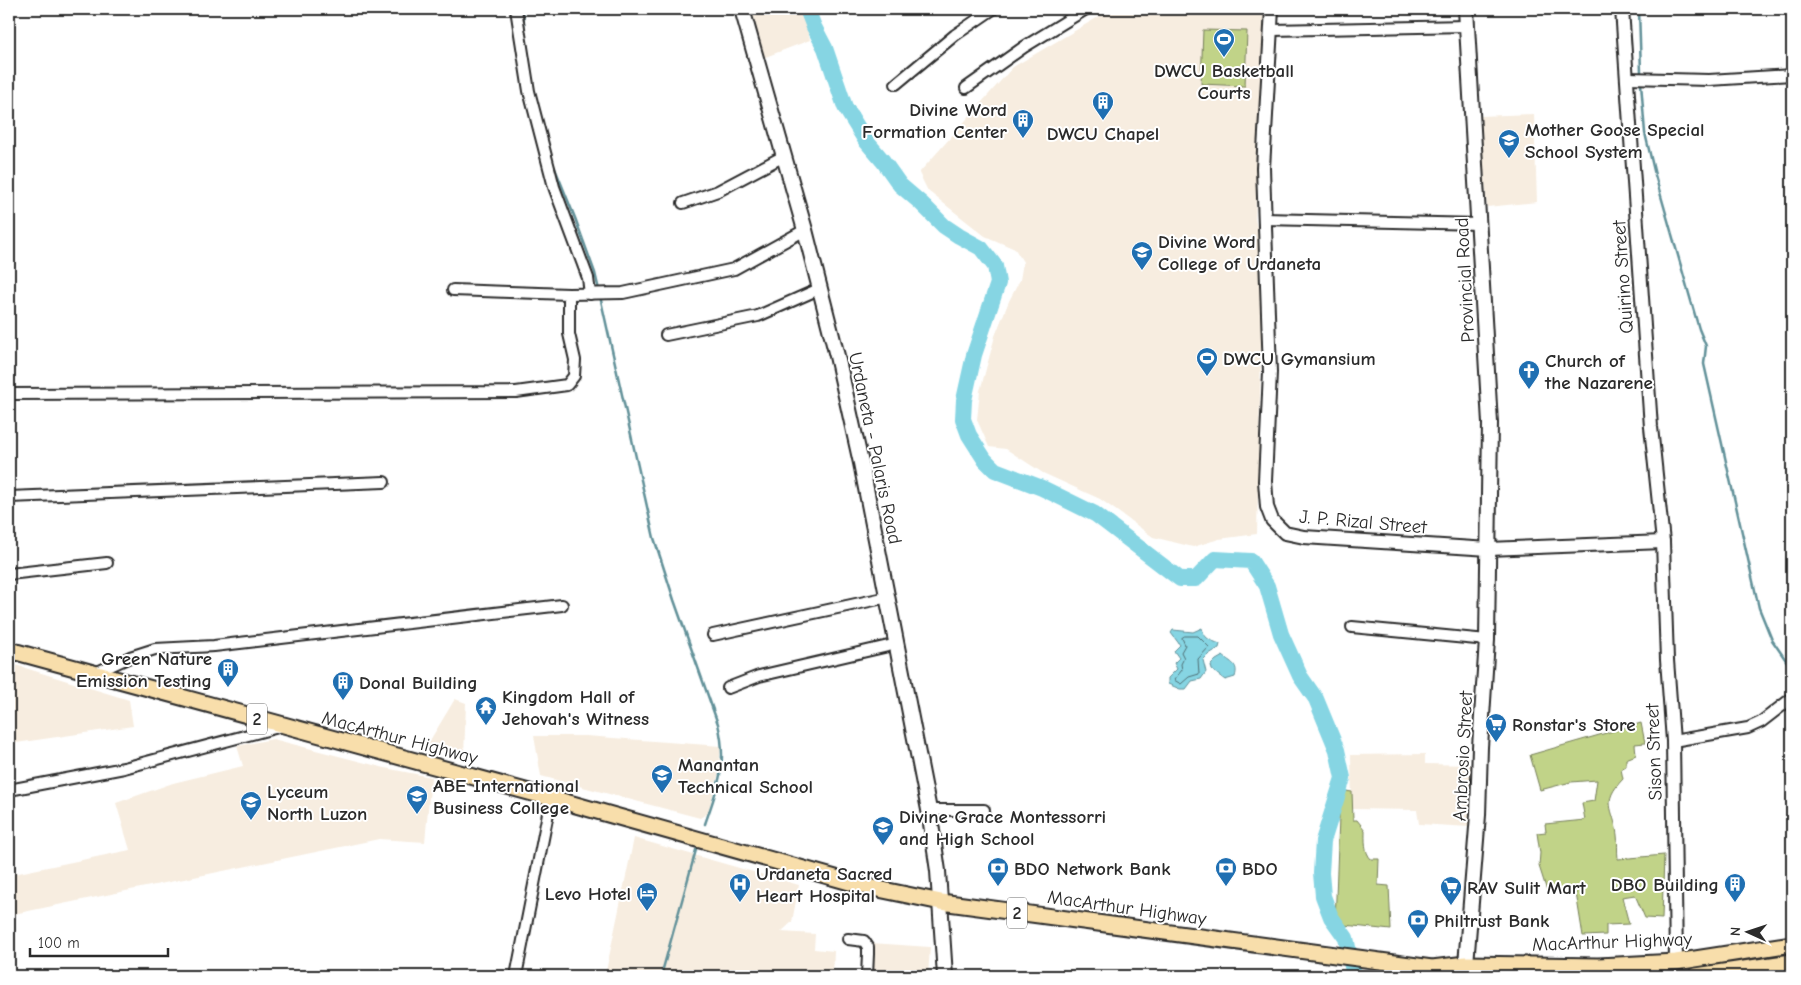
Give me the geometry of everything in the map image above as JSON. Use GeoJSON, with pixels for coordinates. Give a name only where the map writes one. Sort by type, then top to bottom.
{"type":"FeatureCollection","features":[{"type":"Feature","properties":{"kind":"main road","name":"Urdaneta - Palaris Road"},"geometry":{"type":"LineString","coordinates":[[742,9],[805,230],[856,436],[929,810],[941,902],[945,976]]}},
{"type":"Feature","properties":{"kind":"main road","name":"Provincial Road"},"geometry":{"type":"LineString","coordinates":[[1466,9],[1480,224],[1490,423],[1489,549]]}},
{"type":"Feature","properties":{"kind":"main road","name":"Ambrosio Street"},"geometry":{"type":"LineString","coordinates":[[1465,970],[1478,815],[1487,640],[1489,549]]}},
{"type":"Feature","properties":{"kind":"main road","name":"MacArthur Highway"},"geometry":{"type":"LineString","coordinates":[[9,650],[552,798],[864,886],[941,902],[1331,955],[1432,968],[1465,970],[1561,971],[1598,966],[1676,962],[1792,944]]}},
{"type":"Feature","properties":{"kind":"main road","name":"MacArthur Highway"},"geometry":{"type":"LineString","coordinates":[[1696,976],[1792,962]]}},
{"type":"Feature","properties":{"kind":"main road","name":"MacArthur Highway"},"geometry":{"type":"LineString","coordinates":[[1432,968],[1451,976]]}},
{"type":"Feature","properties":{"kind":"street"},"geometry":{"type":"LineString","coordinates":[[516,9],[532,101],[554,187],[588,278],[592,294]]}},
{"type":"Feature","properties":{"kind":"street"},"geometry":{"type":"LineString","coordinates":[[896,84],[954,35],[993,9]]}},
{"type":"Feature","properties":{"kind":"street"},"geometry":{"type":"LineString","coordinates":[[966,88],[1024,47],[1086,9]]}},
{"type":"Feature","properties":{"kind":"street","name":"J. P. Rizal Street"},"geometry":{"type":"LineString","coordinates":[[1272,9],[1263,168],[1270,372],[1265,481],[1267,507],[1272,520],[1284,533],[1304,537],[1489,549],[1663,542]]}},
{"type":"Feature","properties":{"kind":"street","name":"Quirino Street"},"geometry":{"type":"LineString","coordinates":[[1622,9],[1650,417],[1663,542]]}},
{"type":"Feature","properties":{"kind":"street"},"geometry":{"type":"LineString","coordinates":[[1272,30],[1467,26]]}},
{"type":"Feature","properties":{"kind":"street"},"geometry":{"type":"LineString","coordinates":[[1628,78],[1709,80],[1792,75]]}},
{"type":"Feature","properties":{"kind":"street"},"geometry":{"type":"LineString","coordinates":[[683,203],[718,191],[784,156]]}},
{"type":"Feature","properties":{"kind":"street"},"geometry":{"type":"LineString","coordinates":[[1264,219],[1480,224]]}},
{"type":"Feature","properties":{"kind":"street"},"geometry":{"type":"LineString","coordinates":[[453,290],[614,294],[734,269],[805,230]]}},
{"type":"Feature","properties":{"kind":"street"},"geometry":{"type":"LineString","coordinates":[[666,335],[758,316],[819,289]]}},
{"type":"Feature","properties":{"kind":"street"},"geometry":{"type":"LineString","coordinates":[[9,394],[516,392],[567,385],[574,376],[575,360],[569,334],[569,294]]}},
{"type":"Feature","properties":{"kind":"street"},"geometry":{"type":"LineString","coordinates":[[9,497],[384,482]]}},
{"type":"Feature","properties":{"kind":"street","name":"Sison Street"},"geometry":{"type":"LineString","coordinates":[[1663,542],[1667,660],[1673,741],[1676,962]]}},
{"type":"Feature","properties":{"kind":"street"},"geometry":{"type":"LineString","coordinates":[[9,574],[107,563]]}},
{"type":"Feature","properties":{"kind":"street"},"geometry":{"type":"LineString","coordinates":[[713,635],[888,597]]}},
{"type":"Feature","properties":{"kind":"street"},"geometry":{"type":"LineString","coordinates":[[95,674],[130,657],[155,649],[214,646],[562,605]]}},
{"type":"Feature","properties":{"kind":"street"},"geometry":{"type":"LineString","coordinates":[[1352,627],[1487,640]]}},
{"type":"Feature","properties":{"kind":"street"},"geometry":{"type":"LineString","coordinates":[[728,688],[759,676],[897,644]]}},
{"type":"Feature","properties":{"kind":"street"},"geometry":{"type":"LineString","coordinates":[[1673,741],[1748,728],[1761,722],[1791,699]]}},
{"type":"Feature","properties":{"kind":"street"},"geometry":{"type":"LineString","coordinates":[[9,790],[124,768],[283,726]]}},
{"type":"Feature","properties":{"kind":"street"},"geometry":{"type":"LineString","coordinates":[[516,976],[552,798]]}},
{"type":"Feature","properties":{"kind":"street"},"geometry":{"type":"LineString","coordinates":[[929,810],[984,810]]}},
{"type":"Feature","properties":{"kind":"street"},"geometry":{"type":"LineString","coordinates":[[848,939],[864,941],[868,946],[867,976]]}},
{"type":"Feature","properties":{"kind":"shaded area"},"geometry":{"type":"Polygon","coordinates":[[[767,9],[802,9],[810,40],[763,58],[749,15],[767,9]]]}},
{"type":"Feature","properties":{"kind":"shaded area","name":"Divine Word College of Urdaneta"},"geometry":{"type":"Polygon","coordinates":[[[1112,9],[1265,9],[1255,219],[1263,255],[1257,534],[1219,539],[1193,547],[1153,537],[1100,499],[1043,473],[1006,449],[989,447],[977,420],[980,391],[995,336],[1020,280],[1023,262],[1015,249],[985,236],[928,191],[919,173],[1013,67],[1112,9]]]}},
{"type":"Feature","properties":{"kind":"shaded area","name":"Mother Goose Special School System"},"geometry":{"type":"Polygon","coordinates":[[[1534,114],[1537,202],[1487,207],[1480,116],[1534,114]]]}},
{"type":"Feature","properties":{"kind":"shaded area"},"geometry":{"type":"Polygon","coordinates":[[[9,663],[129,700],[133,726],[9,744],[9,663]]]}},
{"type":"Feature","properties":{"kind":"shaded area"},"geometry":{"type":"Polygon","coordinates":[[[455,699],[466,703],[464,756],[426,747],[455,699]]]}},
{"type":"Feature","properties":{"kind":"shaded area","name":"Manantan Technical School"},"geometry":{"type":"Polygon","coordinates":[[[534,736],[586,736],[721,746],[718,775],[708,813],[700,818],[541,776],[534,736]]]}},
{"type":"Feature","properties":{"kind":"shaded area","name":"Lyceum North Luzon"},"geometry":{"type":"Polygon","coordinates":[[[273,739],[385,768],[431,777],[425,842],[379,839],[9,915],[9,875],[130,850],[116,803],[173,783],[243,766],[237,746],[273,739]]]}},
{"type":"Feature","properties":{"kind":"shaded area"},"geometry":{"type":"Polygon","coordinates":[[[1425,754],[1425,764],[1473,765],[1469,827],[1419,824],[1417,810],[1352,809],[1351,755],[1425,754]]]}},
{"type":"Feature","properties":{"kind":"shaded area"},"geometry":{"type":"Polygon","coordinates":[[[634,838],[799,885],[792,922],[781,932],[815,934],[814,949],[834,951],[833,976],[605,976],[634,838]]]}},
{"type":"Feature","properties":{"kind":"shaded area"},"geometry":{"type":"Polygon","coordinates":[[[871,943],[930,947],[928,976],[869,976],[871,943]]]}},
{"type":"Feature","properties":{"kind":"green space","name":"DWCU Basketball Courts"},"geometry":{"type":"Polygon","coordinates":[[[1203,30],[1247,31],[1245,86],[1201,84],[1203,30]]]}},
{"type":"Feature","properties":{"kind":"green space"},"geometry":{"type":"Polygon","coordinates":[[[1641,723],[1645,743],[1635,744],[1636,755],[1626,759],[1626,766],[1621,769],[1623,779],[1612,794],[1610,806],[1617,835],[1618,859],[1664,855],[1662,919],[1645,918],[1635,895],[1622,897],[1629,924],[1606,925],[1606,935],[1583,936],[1576,893],[1547,891],[1539,866],[1540,853],[1537,833],[1546,832],[1545,824],[1585,820],[1582,803],[1594,801],[1597,780],[1571,782],[1540,790],[1530,755],[1641,723]]]}},
{"type":"Feature","properties":{"kind":"green space"},"geometry":{"type":"Polygon","coordinates":[[[1340,790],[1352,792],[1353,820],[1357,820],[1365,830],[1365,845],[1371,859],[1379,859],[1378,885],[1389,886],[1391,930],[1335,924],[1340,790]]]}},
{"type":"Feature","properties":{"kind":"water"},"geometry":{"type":"Polygon","coordinates":[[[1202,628],[1206,637],[1220,644],[1219,648],[1203,660],[1206,672],[1201,679],[1192,681],[1186,689],[1180,689],[1168,684],[1168,678],[1177,669],[1174,663],[1179,658],[1174,651],[1180,645],[1171,633],[1173,630],[1193,632],[1202,628]]]}},
{"type":"Feature","properties":{"kind":"water"},"geometry":{"type":"Polygon","coordinates":[[[1223,656],[1235,666],[1235,677],[1225,680],[1212,670],[1211,665],[1223,656]]]}},
{"type":"Feature","properties":{"kind":"waterway"},"geometry":{"type":"LineString","coordinates":[[523,9],[525,37]]}},
{"type":"Feature","properties":{"kind":"waterway"},"geometry":{"type":"LineString","coordinates":[[807,9],[825,48],[845,107],[866,141],[900,185],[944,226],[981,248],[995,266],[998,283],[974,355],[964,400],[963,419],[969,435],[985,460],[995,470],[1042,488],[1095,514],[1180,579],[1196,579],[1215,559],[1251,561],[1267,586],[1281,634],[1300,676],[1316,699],[1337,750],[1343,778],[1323,841],[1321,873],[1323,896],[1331,917],[1346,938],[1354,976]]}},
{"type":"Feature","properties":{"kind":"waterway"},"geometry":{"type":"LineString","coordinates":[[1639,9],[1641,73]]}},
{"type":"Feature","properties":{"kind":"waterway"},"geometry":{"type":"LineString","coordinates":[[1641,83],[1645,133],[1655,175],[1699,329],[1706,346],[1704,364],[1759,608],[1772,640],[1792,669]]}},
{"type":"Feature","properties":{"kind":"waterway"},"geometry":{"type":"LineString","coordinates":[[554,166],[595,273],[599,290]]}},
{"type":"Feature","properties":{"kind":"waterway"},"geometry":{"type":"LineString","coordinates":[[600,296],[654,538],[718,724],[721,738],[722,763],[720,775],[705,824]]}},
{"type":"Feature","properties":{"kind":"waterway"},"geometry":{"type":"LineString","coordinates":[[661,976],[696,850]]}},
{"type":"Feature","properties":{"kind":"place","name":"DWCU Basketball Courts"},"geometry":{"type":"Point","coordinates":[1224,58]}},
{"type":"Feature","properties":{"kind":"place","name":"DWCU Chapel"},"geometry":{"type":"Point","coordinates":[1103,121]}},
{"type":"Feature","properties":{"kind":"place","name":"Divine Word Formation Center"},"geometry":{"type":"Point","coordinates":[1023,139]}},
{"type":"Feature","properties":{"kind":"place","name":"Mother Goose Special School System"},"geometry":{"type":"Point","coordinates":[1509,159]}},
{"type":"Feature","properties":{"kind":"place","name":"Divine Word College of Urdaneta"},"geometry":{"type":"Point","coordinates":[1142,271]}},
{"type":"Feature","properties":{"kind":"place","name":"DWCU Gymansium"},"geometry":{"type":"Point","coordinates":[1207,377]}},
{"type":"Feature","properties":{"kind":"place","name":"Church of the Nazarene"},"geometry":{"type":"Point","coordinates":[1529,390]}},
{"type":"Feature","properties":{"kind":"place","name":"Green Nature Emission Testing"},"geometry":{"type":"Point","coordinates":[228,688]}},
{"type":"Feature","properties":{"kind":"place","name":"Donal Building"},"geometry":{"type":"Point","coordinates":[343,701]}},
{"type":"Feature","properties":{"kind":"place","name":"Kingdom Hall of Jehovah's Witness"},"geometry":{"type":"Point","coordinates":[486,726]}},
{"type":"Feature","properties":{"kind":"place","name":"Ronstar's Store"},"geometry":{"type":"Point","coordinates":[1496,743]}},
{"type":"Feature","properties":{"kind":"place","name":"Manantan Technical School"},"geometry":{"type":"Point","coordinates":[662,794]}},
{"type":"Feature","properties":{"kind":"place","name":"ABE International Business College"},"geometry":{"type":"Point","coordinates":[417,815]}},
{"type":"Feature","properties":{"kind":"place","name":"Lyceum North Luzon"},"geometry":{"type":"Point","coordinates":[251,821]}},
{"type":"Feature","properties":{"kind":"place","name":"Divine Grace Montessorri and High School"},"geometry":{"type":"Point","coordinates":[883,846]}},
{"type":"Feature","properties":{"kind":"place","name":"BDO Network Bank"},"geometry":{"type":"Point","coordinates":[998,887]}},
{"type":"Feature","properties":{"kind":"place","name":"BDO"},"geometry":{"type":"Point","coordinates":[1226,887]}},
{"type":"Feature","properties":{"kind":"place","name":"Urdaneta Sacred Heart Hospital"},"geometry":{"type":"Point","coordinates":[740,903]}},
{"type":"Feature","properties":{"kind":"place","name":"DBO Building"},"geometry":{"type":"Point","coordinates":[1735,903]}},
{"type":"Feature","properties":{"kind":"place","name":"RAV Sulit Mart"},"geometry":{"type":"Point","coordinates":[1451,906]}},
{"type":"Feature","properties":{"kind":"place","name":"Levo Hotel"},"geometry":{"type":"Point","coordinates":[647,912]}},
{"type":"Feature","properties":{"kind":"place","name":"Philtrust Bank"},"geometry":{"type":"Point","coordinates":[1418,939]}}]}
